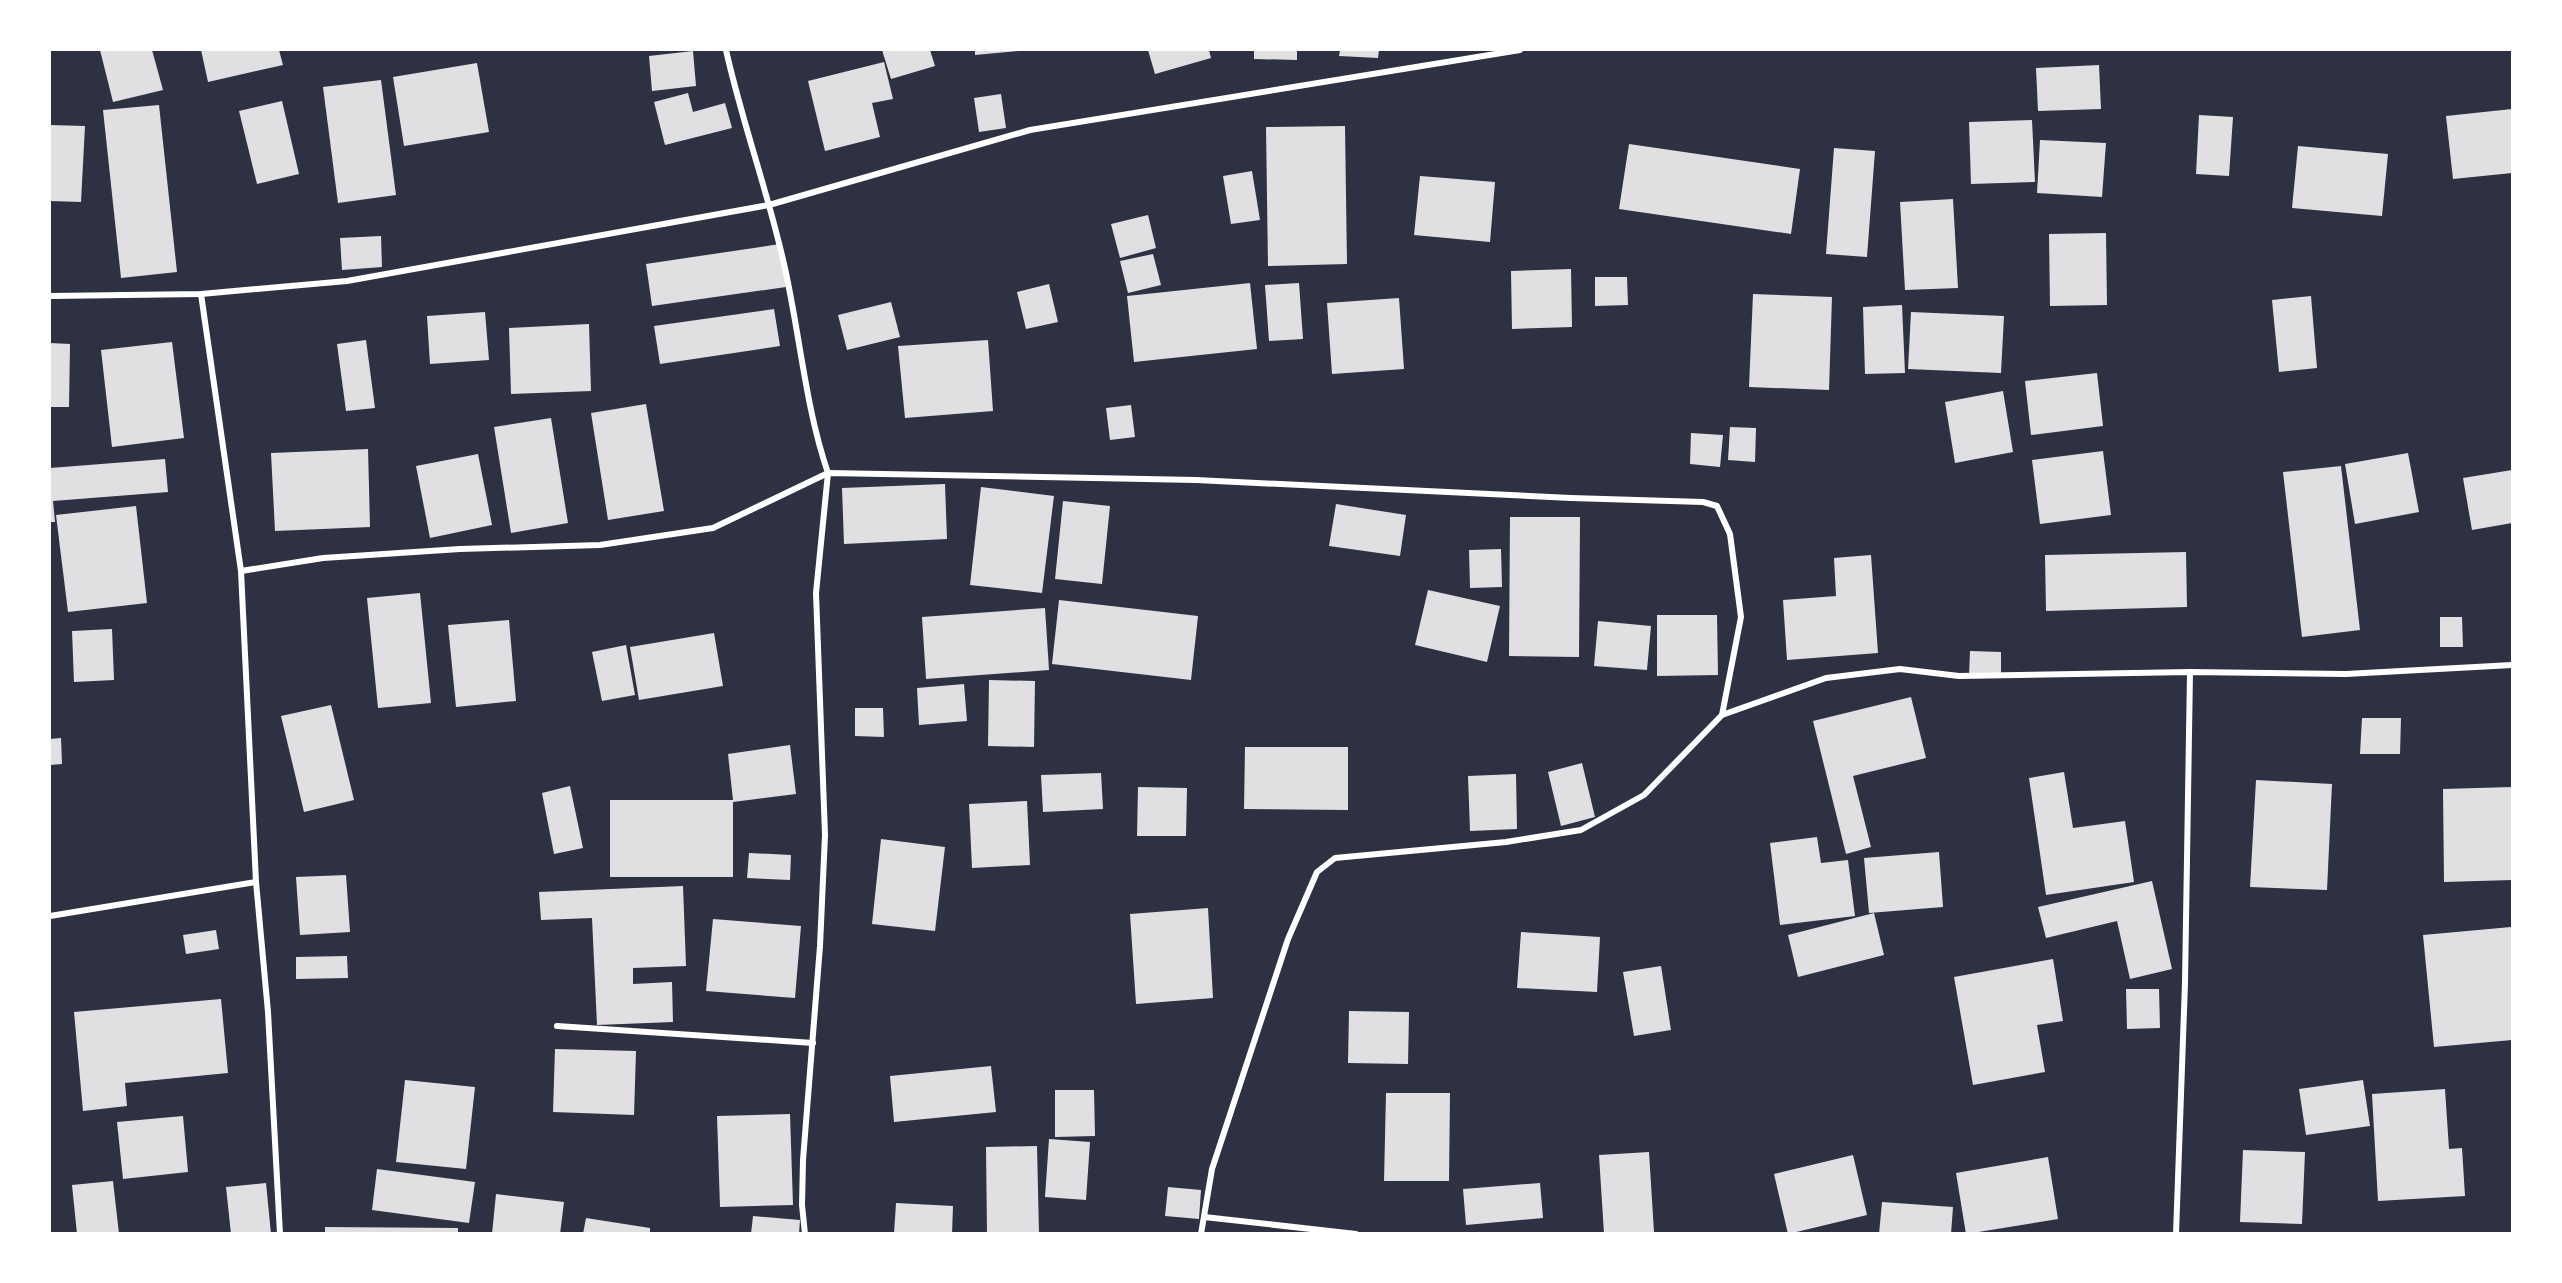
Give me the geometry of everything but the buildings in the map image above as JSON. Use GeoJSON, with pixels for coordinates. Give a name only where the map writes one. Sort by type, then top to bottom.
{"type":"FeatureCollection","features":[{"type":"Feature","properties":{"kind":"street"},"geometry":{"type":"LineString","coordinates":[[726,50],[739,108],[769,205],[784,264],[816,438],[828,473],[816,593],[825,835],[820,946],[803,1160],[802,1205],[805,1233]]}},
{"type":"Feature","properties":{"kind":"street"},"geometry":{"type":"LineString","coordinates":[[50,296],[201,294],[347,281],[769,205],[1030,130],[1520,50]]}},
{"type":"Feature","properties":{"kind":"street"},"geometry":{"type":"LineString","coordinates":[[201,294],[241,571],[256,882],[268,1012],[279,1233]]}},
{"type":"Feature","properties":{"kind":"street"},"geometry":{"type":"LineString","coordinates":[[241,571],[323,558],[460,549],[600,545],[713,528],[828,473],[1196,480],[1703,502],[1717,506],[1730,534],[1741,617],[1722,715]]}},
{"type":"Feature","properties":{"kind":"street"},"geometry":{"type":"LineString","coordinates":[[1201,1233],[1212,1168],[1288,939],[1317,872],[1335,858],[1506,842],[1581,830],[1644,795],[1722,715],[1826,678],[1900,669],[1959,676],[2190,672],[2346,674],[2512,665]]}},
{"type":"Feature","properties":{"kind":"street"},"geometry":{"type":"LineString","coordinates":[[2176,1233],[2185,983],[2190,672]]}},
{"type":"Feature","properties":{"kind":"street"},"geometry":{"type":"LineString","coordinates":[[50,916],[256,882]]}},
{"type":"Feature","properties":{"kind":"street"},"geometry":{"type":"LineString","coordinates":[[557,1026],[813,1042]]}},
{"type":"Feature","properties":{"kind":"street"},"geometry":{"type":"LineString","coordinates":[[1204,1217],[1356,1233]]}}]}
